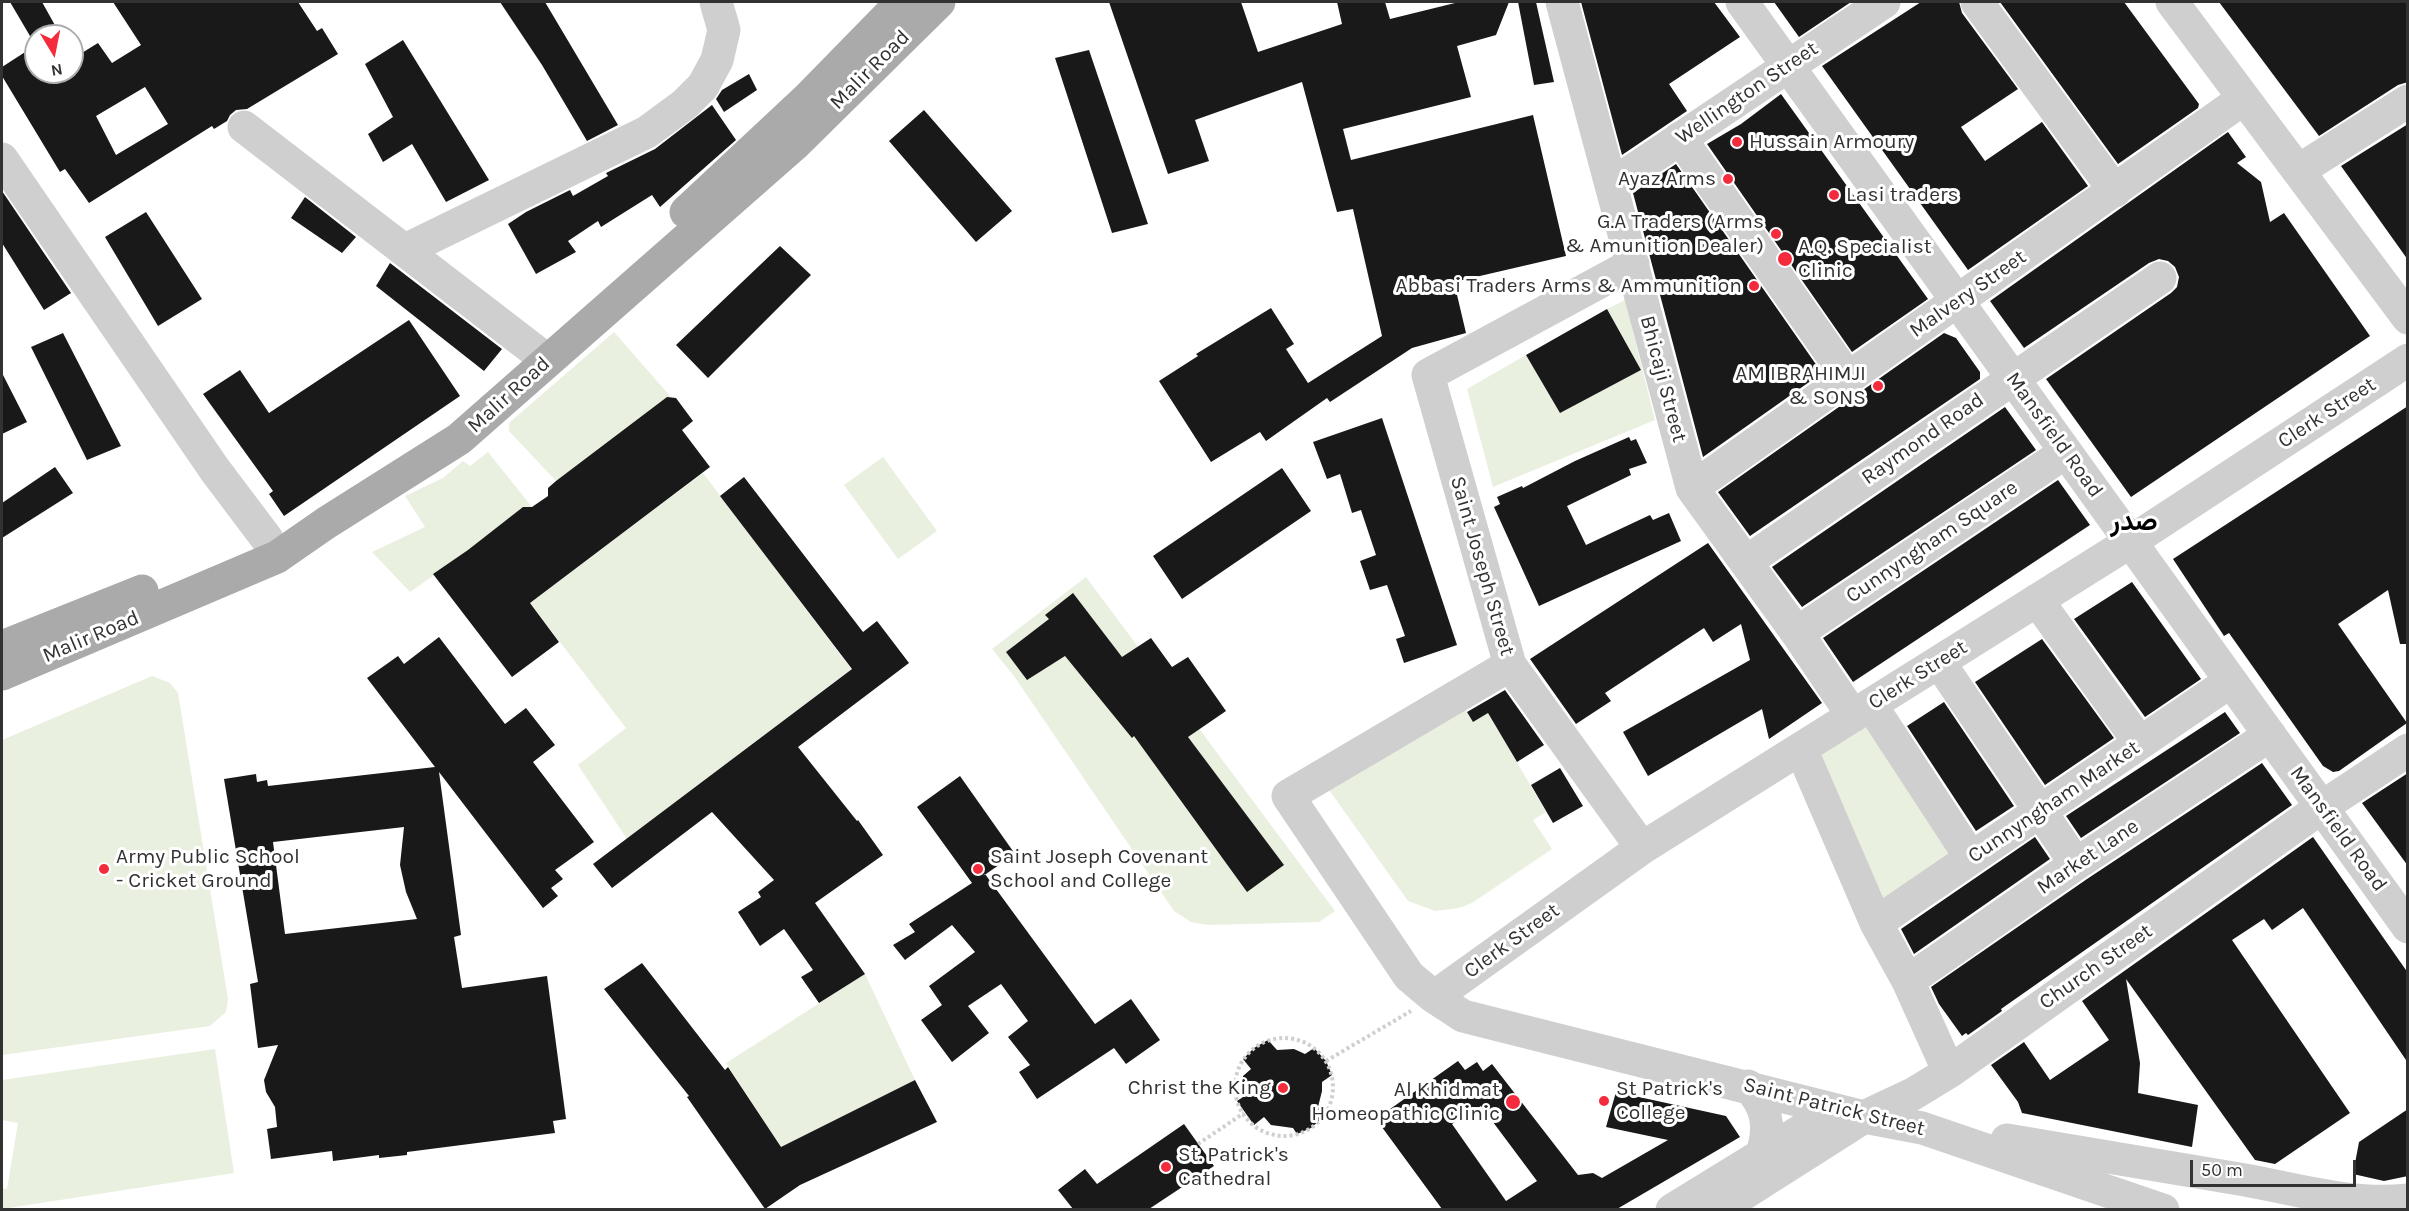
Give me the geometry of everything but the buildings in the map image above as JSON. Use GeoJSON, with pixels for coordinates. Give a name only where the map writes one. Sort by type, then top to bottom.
{"type":"FeatureCollection","features":[{"type":"Feature","properties":{"kind":"main road","name":"Malir Road"},"geometry":{"type":"LineString","coordinates":[[2,674],[277,557],[326,523],[459,440],[541,355],[702,196],[808,98],[902,2]]}},
{"type":"Feature","properties":{"kind":"main road","name":"Malir Road"},"geometry":{"type":"LineString","coordinates":[[2,647],[267,539],[309,516],[443,425],[541,355],[796,143],[939,2]]}},
{"type":"Feature","properties":{"kind":"street"},"geometry":{"type":"LineString","coordinates":[[405,250],[647,132],[685,104],[703,86],[717,60],[724,30],[716,2]]}},
{"type":"Feature","properties":{"kind":"street","name":"Bhicaji Street"},"geometry":{"type":"LineString","coordinates":[[1562,2],[1692,488],[1797,633],[1862,710],[1971,858]]}},
{"type":"Feature","properties":{"kind":"street","name":"Mansfield Road"},"geometry":{"type":"LineString","coordinates":[[1742,2],[2408,927]]}},
{"type":"Feature","properties":{"kind":"street","name":"Wellington Street"},"geometry":{"type":"LineString","coordinates":[[1611,185],[1884,2]]}},
{"type":"Feature","properties":{"kind":"street"},"geometry":{"type":"LineString","coordinates":[[1977,2],[2115,191]]}},
{"type":"Feature","properties":{"kind":"street"},"geometry":{"type":"LineString","coordinates":[[2172,2],[2408,318]]}},
{"type":"Feature","properties":{"kind":"street","name":"Malvery Street"},"geometry":{"type":"LineString","coordinates":[[1692,488],[2243,99]]}},
{"type":"Feature","properties":{"kind":"street"},"geometry":{"type":"LineString","coordinates":[[2298,171],[2408,101]]}},
{"type":"Feature","properties":{"kind":"street"},"geometry":{"type":"LineString","coordinates":[[244,127],[541,355]]}},
{"type":"Feature","properties":{"kind":"street"},"geometry":{"type":"LineString","coordinates":[[1680,138],[1848,378]]}},
{"type":"Feature","properties":{"kind":"street"},"geometry":{"type":"LineString","coordinates":[[2,159],[215,470],[267,539]]}},
{"type":"Feature","properties":{"kind":"street","name":"Saint Joseph Street"},"geometry":{"type":"LineString","coordinates":[[1434,998],[1409,976],[1288,796],[1510,665],[1428,375],[1633,264]]}},
{"type":"Feature","properties":{"kind":"street","name":"Raymond Road"},"geometry":{"type":"LineString","coordinates":[[1746,562],[2012,377],[2160,278]]}},
{"type":"Feature","properties":{"kind":"street","name":"Clerk Street"},"geometry":{"type":"LineString","coordinates":[[1434,998],[1642,848],[2130,542],[2408,360]]}},
{"type":"Feature","properties":{"kind":"street","name":"Cunnyngham Square"},"geometry":{"type":"LineString","coordinates":[[1797,633],[2066,452]]}},
{"type":"Feature","properties":{"kind":"street"},"geometry":{"type":"LineString","coordinates":[[2037,600],[2140,743]]}},
{"type":"Feature","properties":{"kind":"street"},"geometry":{"type":"LineString","coordinates":[[1939,662],[2076,864]]}},
{"type":"Feature","properties":{"kind":"street"},"geometry":{"type":"LineString","coordinates":[[1510,665],[1642,848]]}},
{"type":"Feature","properties":{"kind":"street","name":"Cunnyngham Market"},"geometry":{"type":"LineString","coordinates":[[1876,923],[2231,681]]}},
{"type":"Feature","properties":{"kind":"street","name":"Market Lane"},"geometry":{"type":"LineString","coordinates":[[1908,981],[2076,864],[2270,735]]}},
{"type":"Feature","properties":{"kind":"street"},"geometry":{"type":"LineString","coordinates":[[1801,748],[1876,923],[1908,981],[1949,1072]]}},
{"type":"Feature","properties":{"kind":"street","name":"Church Street"},"geometry":{"type":"LineString","coordinates":[[1850,1112],[1913,1094],[1949,1072],[2322,807],[2408,750]]}},
{"type":"Feature","properties":{"kind":"street","name":"Saint Patrick Street"},"geometry":{"type":"LineString","coordinates":[[1434,998],[1463,1016],[1922,1128],[2163,1209]]}},
{"type":"Feature","properties":{"kind":"street"},"geometry":{"type":"LineString","coordinates":[[1748,1086],[1756,1095],[1766,1117],[1768,1130],[1761,1153]]}},
{"type":"Feature","properties":{"kind":"street"},"geometry":{"type":"LineString","coordinates":[[1712,1204],[1761,1153],[1850,1112]]}},
{"type":"Feature","properties":{"kind":"street"},"geometry":{"type":"LineString","coordinates":[[1672,1209],[1712,1204],[1850,1112]]}},
{"type":"Feature","properties":{"kind":"street"},"geometry":{"type":"LineString","coordinates":[[1922,1128],[1974,1134],[2314,1194],[2383,1203],[2408,1200]]}},
{"type":"Feature","properties":{"kind":"path"},"geometry":{"type":"LineString","coordinates":[[1326,1061],[1434,998]]}},
{"type":"Feature","properties":{"kind":"path"},"geometry":{"type":"LineString","coordinates":[[1284,1038],[1300,1040],[1314,1048],[1326,1061],[1332,1075],[1332,1097],[1322,1118],[1311,1128],[1297,1134],[1282,1136],[1267,1133],[1254,1125],[1244,1114],[1237,1101],[1235,1087],[1237,1073],[1243,1059],[1254,1048],[1268,1040],[1284,1038]]}},
{"type":"Feature","properties":{"kind":"path"},"geometry":{"type":"LineString","coordinates":[[1198,1144],[1245,1113]]}},
{"type":"Feature","properties":{"kind":"green space"},"geometry":{"type":"Polygon","coordinates":[[[1625,300],[1655,420],[1493,487],[1467,389],[1526,355],[1560,412],[1641,370],[1607,309],[1625,300]]]}},
{"type":"Feature","properties":{"kind":"green space"},"geometry":{"type":"Polygon","coordinates":[[[614,332],[671,397],[556,481],[509,431],[509,423],[614,332]]]}},
{"type":"Feature","properties":{"kind":"green space"},"geometry":{"type":"Polygon","coordinates":[[[488,452],[532,507],[410,592],[372,552],[425,527],[405,496],[443,478],[463,461],[470,466],[488,452]]]}},
{"type":"Feature","properties":{"kind":"green space"},"geometry":{"type":"Polygon","coordinates":[[[883,457],[937,531],[898,559],[844,485],[883,457]]]}},
{"type":"Feature","properties":{"kind":"green space"},"geometry":{"type":"Polygon","coordinates":[[[703,473],[851,669],[627,839],[578,765],[626,728],[530,603],[703,473]]]}},
{"type":"Feature","properties":{"kind":"green space"},"geometry":{"type":"Polygon","coordinates":[[[1086,577],[1335,911],[1319,922],[1208,925],[1191,922],[1174,911],[1014,676],[992,649],[1086,577]]]}},
{"type":"Feature","properties":{"kind":"green space","name":"Army Public School - Cricket Ground"},"geometry":{"type":"Polygon","coordinates":[[[152,676],[170,683],[178,693],[228,999],[226,1012],[210,1026],[2,1055],[2,740],[152,676]]]}},
{"type":"Feature","properties":{"kind":"green space"},"geometry":{"type":"Polygon","coordinates":[[[1871,705],[1971,858],[1876,923],[1801,749],[1871,705]]]}},
{"type":"Feature","properties":{"kind":"green space"},"geometry":{"type":"Polygon","coordinates":[[[1464,707],[1473,722],[1488,713],[1546,812],[1533,820],[1552,849],[1472,903],[1459,908],[1435,911],[1408,901],[1327,787],[1464,707]]]}},
{"type":"Feature","properties":{"kind":"green space"},"geometry":{"type":"Polygon","coordinates":[[[865,974],[915,1080],[781,1147],[726,1063],[865,974]]]}},
{"type":"Feature","properties":{"kind":"green space"},"geometry":{"type":"Polygon","coordinates":[[[215,1049],[234,1173],[2,1209],[2,1188],[7,1189],[18,1123],[2,1120],[2,1080],[215,1049]]]}},
{"type":"Feature","properties":{"kind":"place","name":"Hussain Armoury"},"geometry":{"type":"Point","coordinates":[1737,142]}},
{"type":"Feature","properties":{"kind":"place","name":"Ayaz Arms"},"geometry":{"type":"Point","coordinates":[1728,179]}},
{"type":"Feature","properties":{"kind":"place","name":"Lasi traders"},"geometry":{"type":"Point","coordinates":[1834,195]}},
{"type":"Feature","properties":{"kind":"place","name":"G.A Traders (Arms & Amunition Dealer)"},"geometry":{"type":"Point","coordinates":[1776,234]}},
{"type":"Feature","properties":{"kind":"place","name":"A.Q. Specialist Clinic"},"geometry":{"type":"Point","coordinates":[1785,259]}},
{"type":"Feature","properties":{"kind":"place","name":"Abbasi Traders Arms & Ammunition"},"geometry":{"type":"Point","coordinates":[1754,286]}},
{"type":"Feature","properties":{"kind":"place","name":"AM IBRAHIMJI & SONS"},"geometry":{"type":"Point","coordinates":[1878,386]}},
{"type":"Feature","properties":{"kind":"place","name":"Army Public School - Cricket Ground"},"geometry":{"type":"Point","coordinates":[104,869]}},
{"type":"Feature","properties":{"kind":"place","name":"Saint Joseph Covenant School and College"},"geometry":{"type":"Point","coordinates":[978,869]}},
{"type":"Feature","properties":{"kind":"place","name":"Christ the King"},"geometry":{"type":"Point","coordinates":[1283,1088]}},
{"type":"Feature","properties":{"kind":"place","name":"St Patrick's College"},"geometry":{"type":"Point","coordinates":[1604,1101]}},
{"type":"Feature","properties":{"kind":"place","name":"Al Khidmat Homeopathic Clinic"},"geometry":{"type":"Point","coordinates":[1513,1102]}},
{"type":"Feature","properties":{"kind":"place","name":"St. Patrick's Cathedral"},"geometry":{"type":"Point","coordinates":[1166,1167]}},
{"type":"Feature","properties":{"kind":"district","name":"صدر"},"geometry":{"type":"Point","coordinates":[2134,522]}}]}
